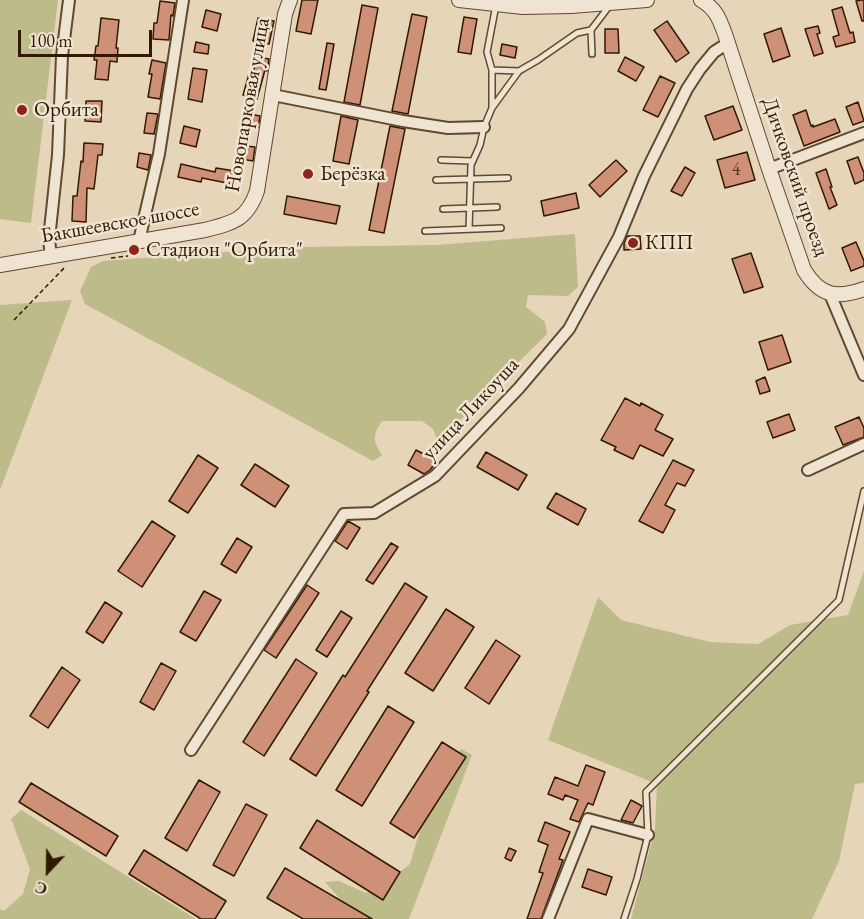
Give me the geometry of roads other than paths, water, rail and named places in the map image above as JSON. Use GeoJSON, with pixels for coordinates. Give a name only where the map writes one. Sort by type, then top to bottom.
{"type":"FeatureCollection","features":[{"type":"Feature","properties":{"kind":"street"},"geometry":{"type":"LineString","coordinates":[[51,257],[49,239],[58,155],[62,56],[69,0]]}},
{"type":"Feature","properties":{"kind":"street"},"geometry":{"type":"LineString","coordinates":[[139,242],[159,154],[183,0]]}},
{"type":"Feature","properties":{"kind":"street","name":"Новопарковая улица"},"geometry":{"type":"LineString","coordinates":[[244,215],[257,191],[285,14],[290,0]]}},
{"type":"Feature","properties":{"kind":"street"},"geometry":{"type":"LineString","coordinates":[[459,0],[523,7],[571,6],[639,0]]}},
{"type":"Feature","properties":{"kind":"street","name":"Дичковский проезд"},"geometry":{"type":"LineString","coordinates":[[709,5],[728,43],[804,270],[815,285],[830,294],[864,375]]}},
{"type":"Feature","properties":{"kind":"street","name":"улица Ликоуша"},"geometry":{"type":"LineString","coordinates":[[191,750],[344,514],[374,513],[435,476],[519,388],[569,329],[619,237],[644,176],[687,90],[714,52],[728,43]]}},
{"type":"Feature","properties":{"kind":"street"},"geometry":{"type":"LineString","coordinates":[[273,94],[403,122],[448,128],[484,127]]}},
{"type":"Feature","properties":{"kind":"street"},"geometry":{"type":"LineString","coordinates":[[769,169],[864,133]]}},
{"type":"Feature","properties":{"kind":"street","name":"Бакшеевское шоссе"},"geometry":{"type":"LineString","coordinates":[[0,265],[206,230],[224,226],[244,215]]}},
{"type":"Feature","properties":{"kind":"street"},"geometry":{"type":"LineString","coordinates":[[830,294],[845,295],[864,289]]}},
{"type":"Feature","properties":{"kind":"street"},"geometry":{"type":"LineString","coordinates":[[808,470],[864,444]]}},
{"type":"Feature","properties":{"kind":"street"},"geometry":{"type":"LineString","coordinates":[[548,919],[588,819],[648,835]]}},
{"type":"Feature","properties":{"kind":"lane"},"geometry":{"type":"LineString","coordinates":[[592,54],[591,30],[611,3]]}},
{"type":"Feature","properties":{"kind":"lane"},"geometry":{"type":"LineString","coordinates":[[492,108],[492,70],[487,52],[496,5]]}},
{"type":"Feature","properties":{"kind":"lane"},"geometry":{"type":"LineString","coordinates":[[469,229],[472,161],[480,145],[492,108],[519,71],[577,33],[591,30]]}},
{"type":"Feature","properties":{"kind":"lane"},"geometry":{"type":"LineString","coordinates":[[492,70],[519,71]]}},
{"type":"Feature","properties":{"kind":"lane"},"geometry":{"type":"LineString","coordinates":[[441,160],[472,161]]}},
{"type":"Feature","properties":{"kind":"lane"},"geometry":{"type":"LineString","coordinates":[[436,180],[508,178]]}},
{"type":"Feature","properties":{"kind":"lane"},"geometry":{"type":"LineString","coordinates":[[443,209],[497,207]]}},
{"type":"Feature","properties":{"kind":"lane"},"geometry":{"type":"LineString","coordinates":[[424,231],[501,228]]}},
{"type":"Feature","properties":{"kind":"lane"},"geometry":{"type":"LineString","coordinates":[[624,919],[648,835],[646,792],[839,600],[864,491]]}},
{"type":"Feature","properties":{"kind":"place","name":"Орбита"},"geometry":{"type":"Point","coordinates":[22,110]}},
{"type":"Feature","properties":{"kind":"place","name":"Берёзка"},"geometry":{"type":"Point","coordinates":[308,174]}},
{"type":"Feature","properties":{"kind":"place","name":"КПП"},"geometry":{"type":"Point","coordinates":[633,243]}},
{"type":"Feature","properties":{"kind":"place","name":"Стадион \"Орбита\""},"geometry":{"type":"Point","coordinates":[134,250]}}]}
